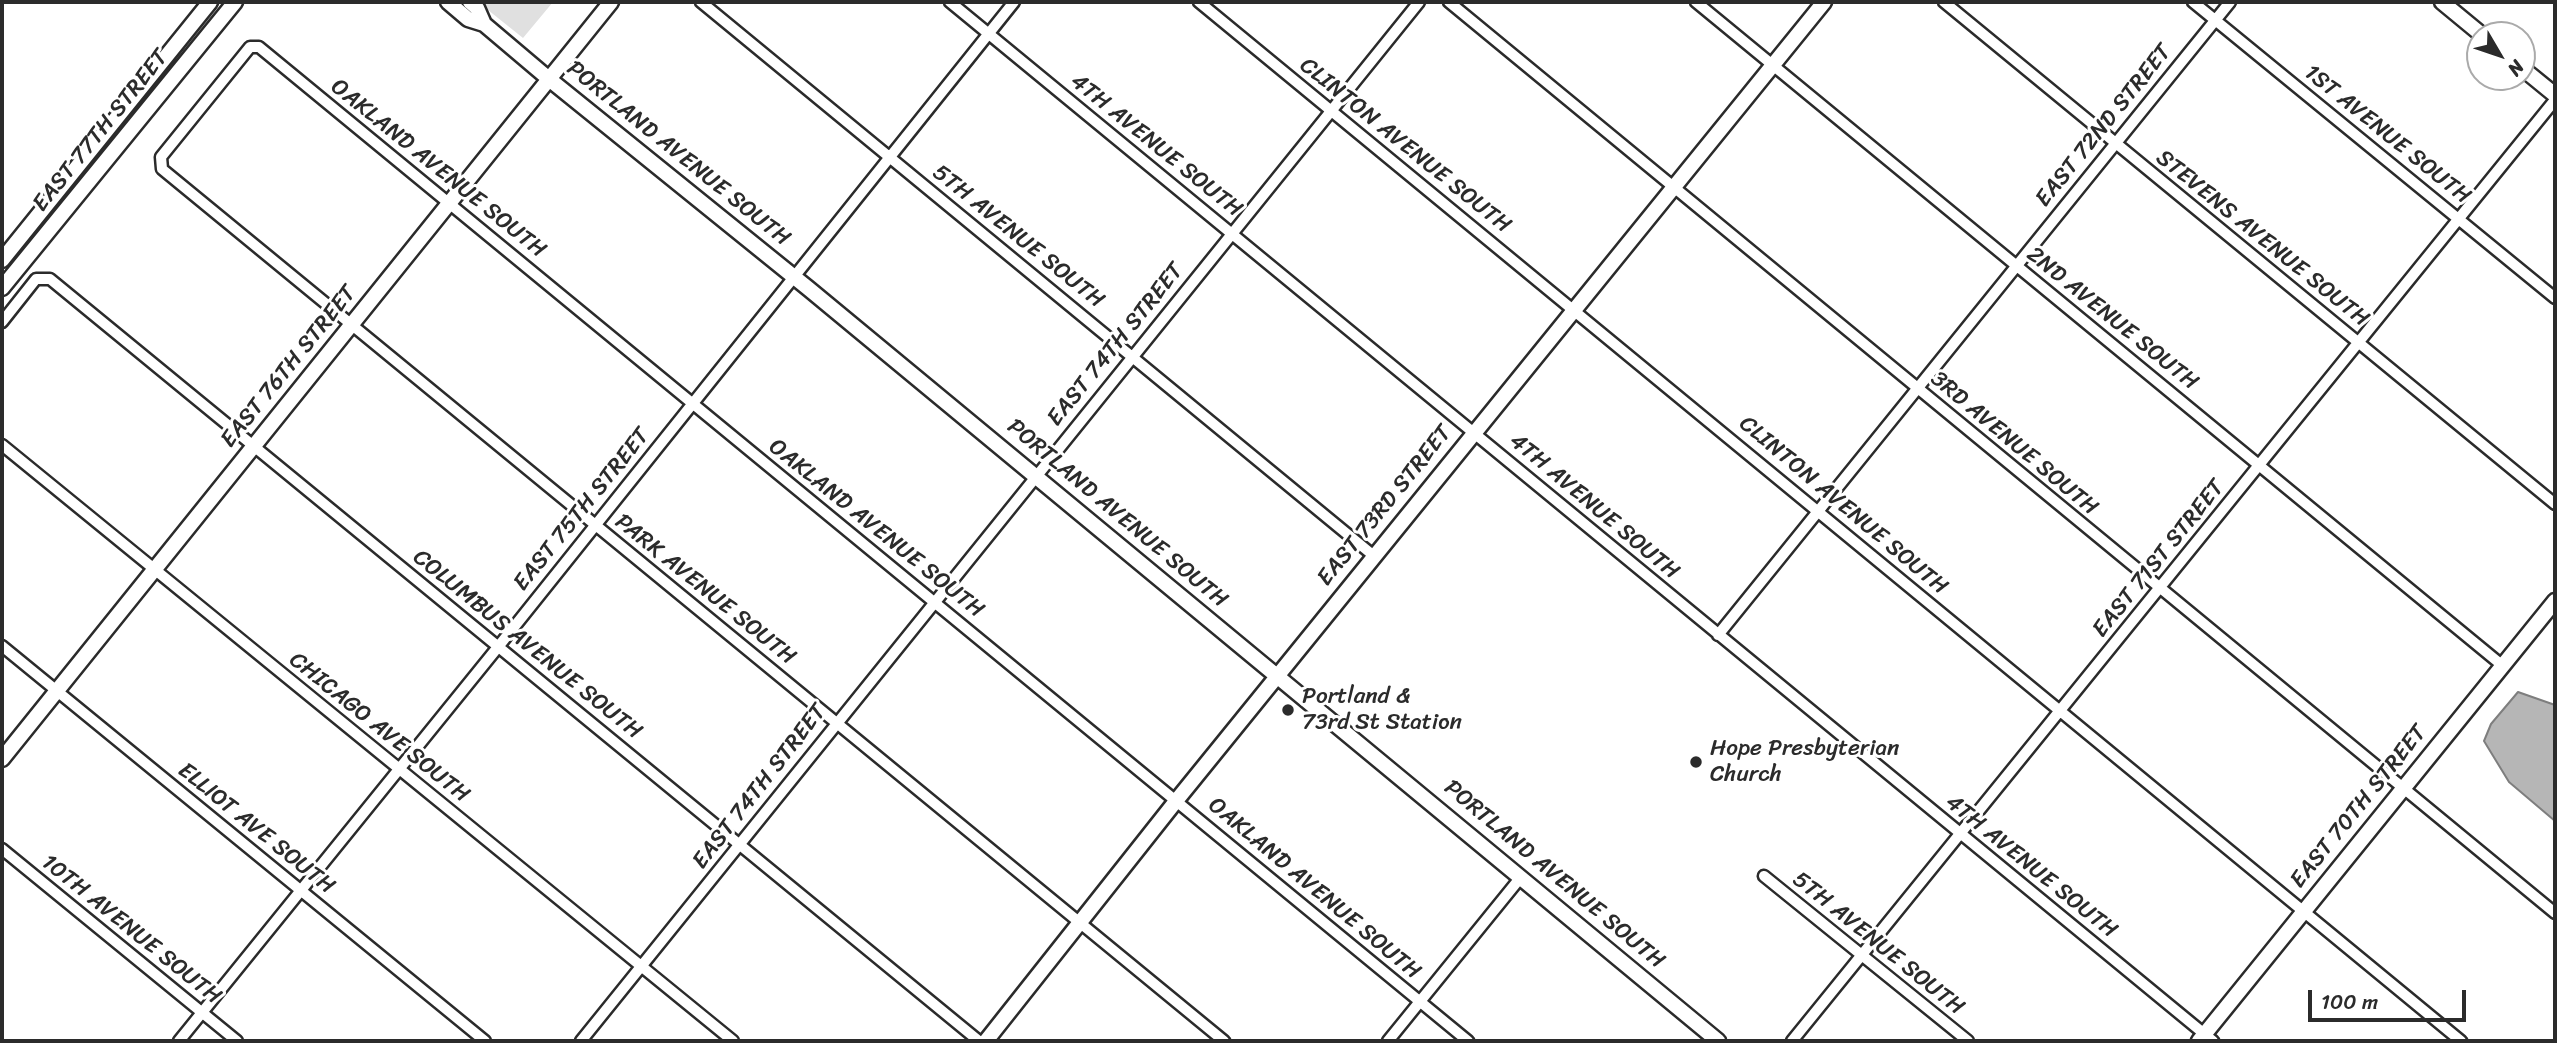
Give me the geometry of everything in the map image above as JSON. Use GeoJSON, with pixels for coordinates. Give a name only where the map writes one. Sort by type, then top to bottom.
{"type":"FeatureCollection","features":[{"type":"Feature","properties":{"kind":"street","name":"EAST 77TH STREET"},"geometry":{"type":"LineString","coordinates":[[2,260],[210,2]]}},
{"type":"Feature","properties":{"kind":"street","name":"EAST 77TH STREET"},"geometry":{"type":"LineString","coordinates":[[2,288],[235,2]]}},
{"type":"Feature","properties":{"kind":"street","name":"PORTLAND AVENUE SOUTH"},"geometry":{"type":"LineString","coordinates":[[448,2],[468,19],[484,24],[795,278],[1718,1041]]}},
{"type":"Feature","properties":{"kind":"street","name":"PORTLAND AVENUE SOUTH"},"geometry":{"type":"LineString","coordinates":[[470,2],[477,8],[484,24]]}},
{"type":"Feature","properties":{"kind":"street","name":"EAST 76TH STREET"},"geometry":{"type":"LineString","coordinates":[[2,759],[611,2]]}},
{"type":"Feature","properties":{"kind":"street","name":"5TH AVENUE SOUTH"},"geometry":{"type":"LineString","coordinates":[[701,2],[1374,556]]}},
{"type":"Feature","properties":{"kind":"street","name":"4TH AVENUE SOUTH"},"geometry":{"type":"LineString","coordinates":[[950,2],[1961,834],[2205,1039]]}},
{"type":"Feature","properties":{"kind":"street","name":"EAST 75TH STREET"},"geometry":{"type":"LineString","coordinates":[[179,1041],[795,278],[889,156],[1014,2]]}},
{"type":"Feature","properties":{"kind":"street","name":"CLINTON AVENUE SOUTH"},"geometry":{"type":"LineString","coordinates":[[1199,2],[2461,1041]]}},
{"type":"Feature","properties":{"kind":"street","name":"EAST 74TH STREET"},"geometry":{"type":"LineString","coordinates":[[581,1041],[1419,2]]}},
{"type":"Feature","properties":{"kind":"street","name":"3RD AVENUE SOUTH"},"geometry":{"type":"LineString","coordinates":[[1449,2],[2555,914]]}},
{"type":"Feature","properties":{"kind":"street","name":"2ND AVENUE SOUTH"},"geometry":{"type":"LineString","coordinates":[[1696,2],[2503,666]]}},
{"type":"Feature","properties":{"kind":"street","name":"EAST 73RD STREET"},"geometry":{"type":"LineString","coordinates":[[986,1041],[1374,556],[1824,2]]}},
{"type":"Feature","properties":{"kind":"street","name":"STEVENS AVENUE SOUTH"},"geometry":{"type":"LineString","coordinates":[[1944,2],[2555,504]]}},
{"type":"Feature","properties":{"kind":"street","name":"1ST AVENUE SOUTH"},"geometry":{"type":"LineString","coordinates":[[2193,2],[2555,298]]}},
{"type":"Feature","properties":{"kind":"street","name":"EAST 72ND STREET"},"geometry":{"type":"LineString","coordinates":[[1718,635],[2230,2]]}},
{"type":"Feature","properties":{"kind":"street"},"geometry":{"type":"LineString","coordinates":[[2442,2],[2466,22]]}},
{"type":"Feature","properties":{"kind":"street","name":"OAKLAND AVENUE SOUTH"},"geometry":{"type":"LineString","coordinates":[[162,169],[161,157],[250,47],[259,47],[1468,1041]]}},
{"type":"Feature","properties":{"kind":"street"},"geometry":{"type":"LineString","coordinates":[[2536,81],[2555,98]]}},
{"type":"Feature","properties":{"kind":"street","name":"EAST 71ST STREET"},"geometry":{"type":"LineString","coordinates":[[1791,1041],[2160,589],[2555,98]]}},
{"type":"Feature","properties":{"kind":"street","name":"PARK AVENUE SOUTH"},"geometry":{"type":"LineString","coordinates":[[162,169],[1224,1041]]}},
{"type":"Feature","properties":{"kind":"street","name":"COLUMBUS AVENUE SOUTH"},"geometry":{"type":"LineString","coordinates":[[2,322],[36,279],[50,279],[979,1041]]}},
{"type":"Feature","properties":{"kind":"street","name":"CHICAGO AVE SOUTH"},"geometry":{"type":"LineString","coordinates":[[2,445],[733,1041]]}},
{"type":"Feature","properties":{"kind":"street","name":"EAST 70TH STREET"},"geometry":{"type":"LineString","coordinates":[[2205,1039],[2555,601]]}},
{"type":"Feature","properties":{"kind":"street","name":"ELLIOT AVE SOUTH"},"geometry":{"type":"LineString","coordinates":[[2,646],[485,1041]]}},
{"type":"Feature","properties":{"kind":"street","name":"10TH AVENUE SOUTH"},"geometry":{"type":"LineString","coordinates":[[2,849],[237,1041]]}},
{"type":"Feature","properties":{"kind":"street","name":"5TH AVENUE SOUTH"},"geometry":{"type":"LineString","coordinates":[[1764,876],[1968,1041]]}},
{"type":"Feature","properties":{"kind":"street"},"geometry":{"type":"LineString","coordinates":[[1388,1041],[1521,877]]}},
{"type":"Feature","properties":{"kind":"shaded area"},"geometry":{"type":"Polygon","coordinates":[[[478,2],[553,2],[523,38],[478,2]]]}},
{"type":"Feature","properties":{"kind":"shaded area"},"geometry":{"type":"Polygon","coordinates":[[[2518,692],[2555,705],[2555,821],[2509,782],[2484,741],[2491,724],[2518,692]]]}},
{"type":"Feature","properties":{"kind":"place","name":"Portland & 73rd St Station"},"geometry":{"type":"Point","coordinates":[1288,710]}},
{"type":"Feature","properties":{"kind":"place","name":"Hope Presbyterian Church"},"geometry":{"type":"Point","coordinates":[1696,762]}}]}
